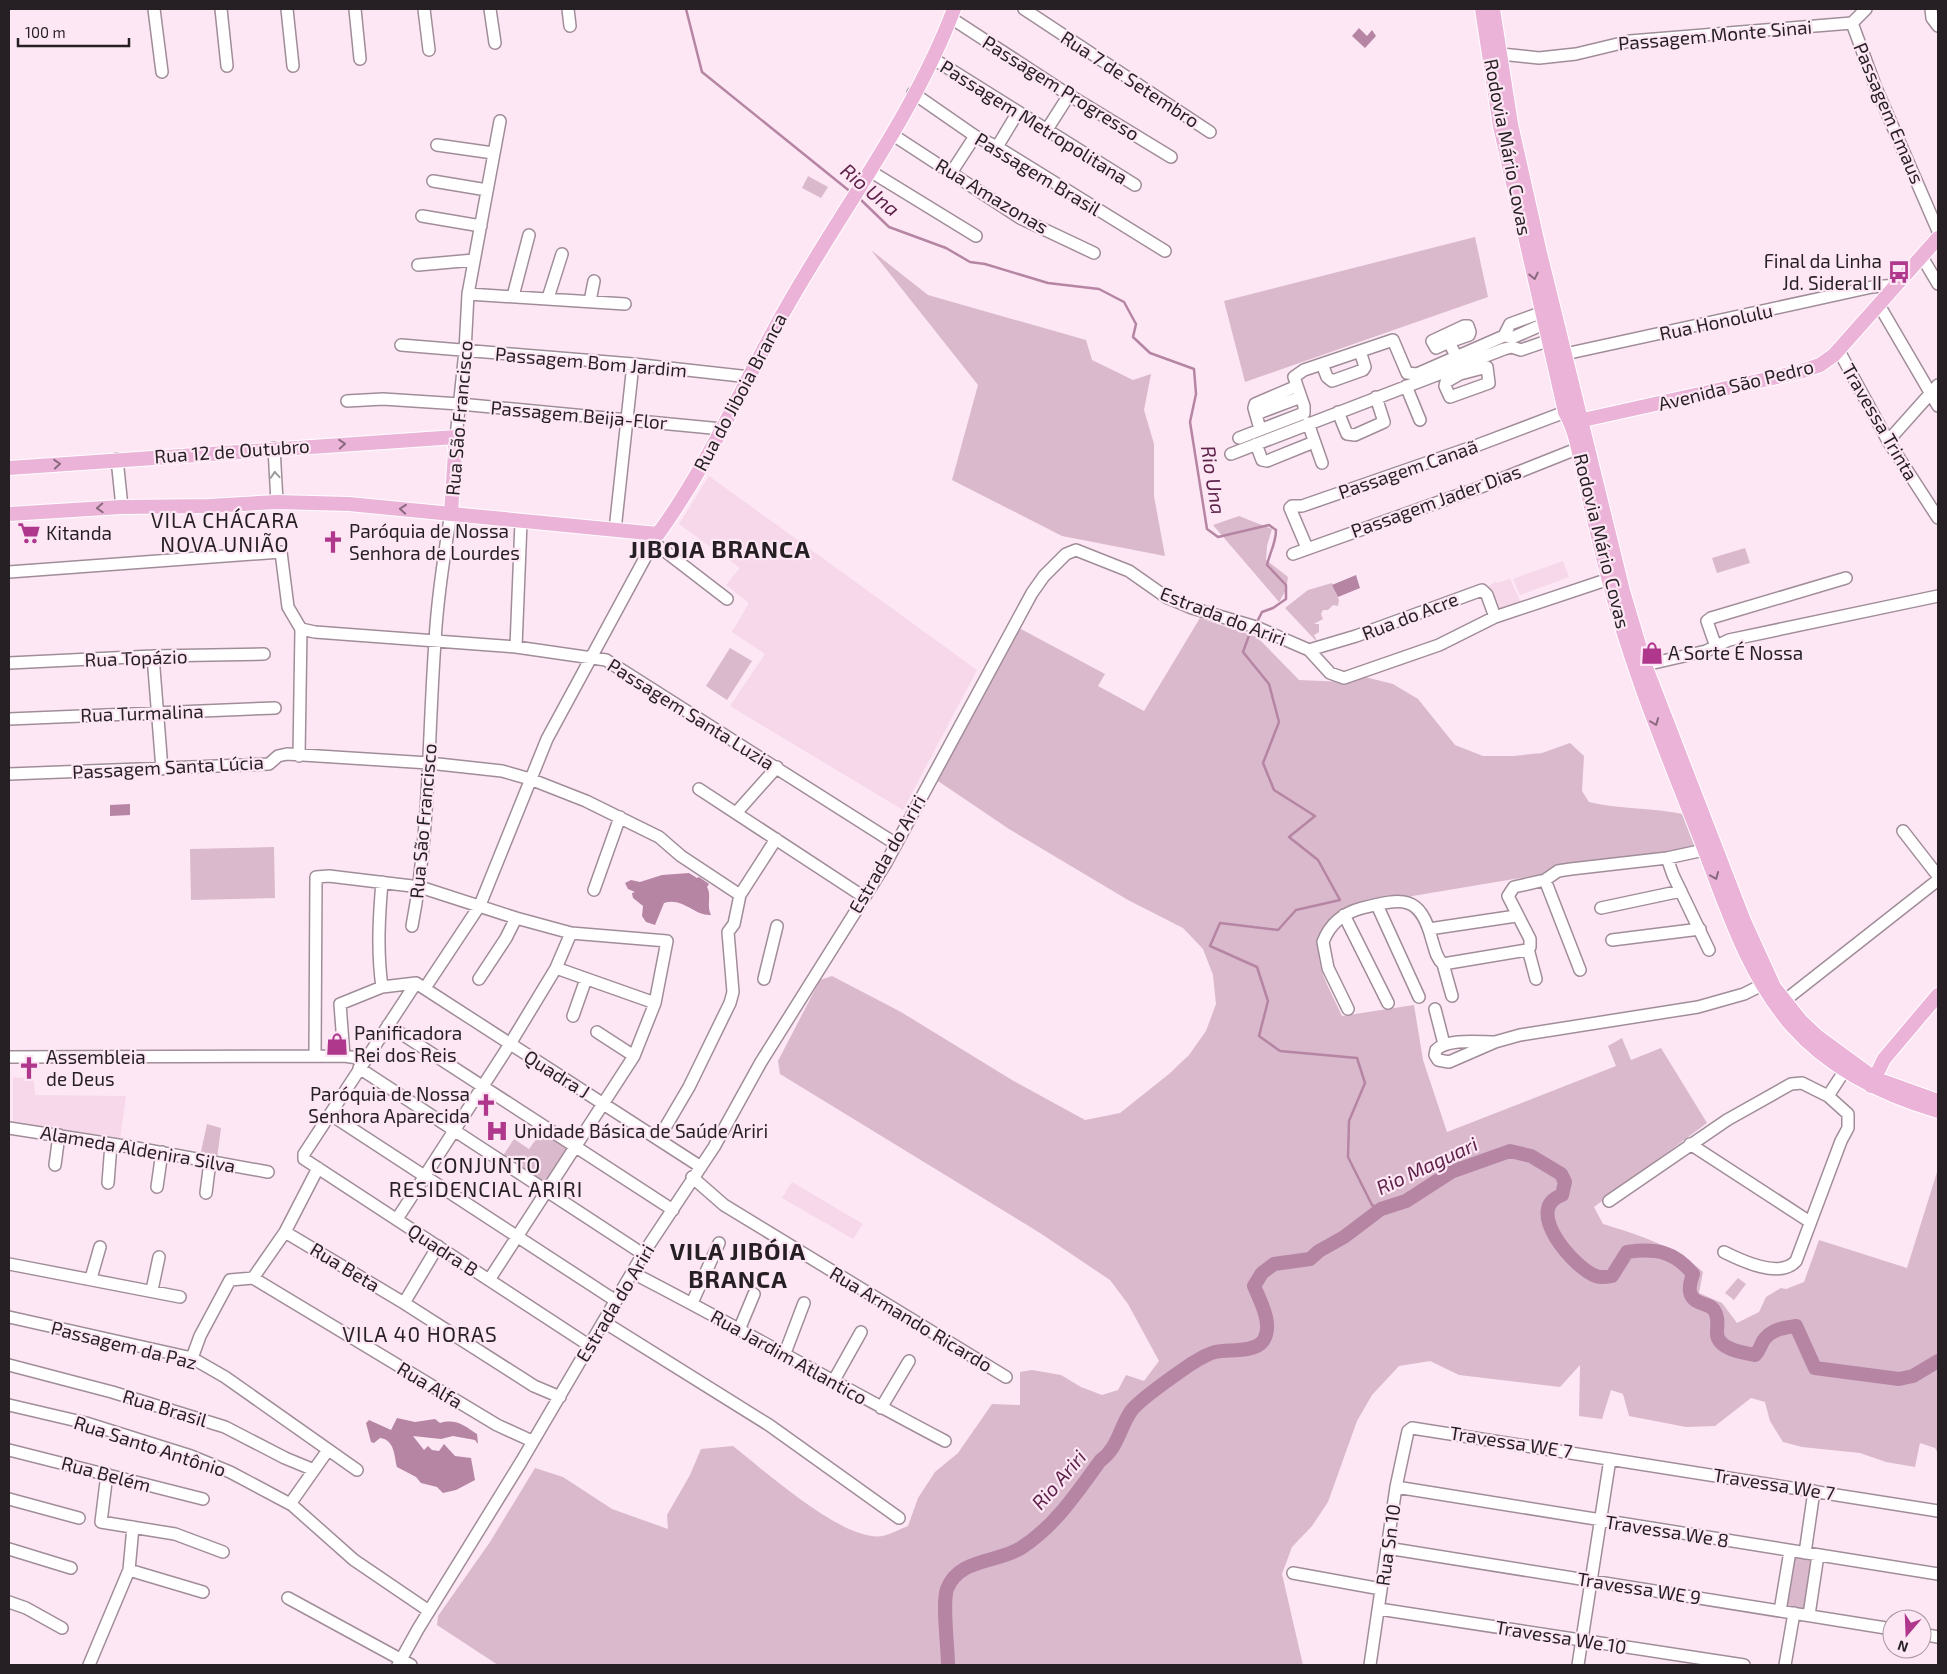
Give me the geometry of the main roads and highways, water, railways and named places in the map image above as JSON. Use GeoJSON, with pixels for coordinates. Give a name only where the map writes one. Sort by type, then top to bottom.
{"type":"FeatureCollection","features":[{"type":"Feature","properties":{"kind":"main road","name":"Rodovia Mário Covas"},"geometry":{"type":"LineString","coordinates":[[1482,9],[1494,46],[1565,354],[1573,418],[1609,579],[1650,710],[1764,967],[1784,1001],[1818,1037],[1890,1096],[1938,1111]]}},
{"type":"Feature","properties":{"kind":"main road","name":"Rodovia Mário Covas"},"geometry":{"type":"LineString","coordinates":[[1493,9],[1500,126],[1547,326],[1645,665],[1696,813],[1704,850],[1746,953],[1762,985],[1794,1028],[1845,1070],[1872,1082],[1938,1101]]}},
{"type":"Feature","properties":{"kind":"main road","name":"Rua do Jiboia Branca"},"geometry":{"type":"LineString","coordinates":[[451,513],[521,522],[615,530],[656,538],[722,429],[793,296],[893,135],[952,14]]}},
{"type":"Feature","properties":{"kind":"main road","name":"Avenida São Pedro"},"geometry":{"type":"LineString","coordinates":[[1573,418],[1799,372],[1820,365],[1839,351],[1938,238]]}},
{"type":"Feature","properties":{"kind":"main road","name":"Rua 12 de Outubro"},"geometry":{"type":"LineString","coordinates":[[9,468],[274,448],[456,437]]}},
{"type":"Feature","properties":{"kind":"main road","name":"Rua São Francisco"},"geometry":{"type":"LineString","coordinates":[[451,513],[456,437]]}},
{"type":"Feature","properties":{"kind":"main road"},"geometry":{"type":"LineString","coordinates":[[9,514],[122,507],[209,506],[277,502],[349,504],[451,513]]}},
{"type":"Feature","properties":{"kind":"main road"},"geometry":{"type":"LineString","coordinates":[[1872,1082],[1884,1059],[1938,995]]}},
{"type":"Feature","properties":{"kind":"waterway","name":"Rio Una"},"geometry":{"type":"LineString","coordinates":[[686,9],[702,72],[852,193]]}},
{"type":"Feature","properties":{"kind":"waterway","name":"Rio Una"},"geometry":{"type":"LineString","coordinates":[[859,198],[889,227],[946,248],[970,262],[985,264],[1048,283],[1099,289],[1124,302],[1136,324],[1133,337],[1150,353],[1194,369],[1196,394],[1190,422],[1207,529],[1218,537],[1269,525],[1276,530],[1267,565],[1286,585],[1286,599],[1273,608],[1262,612],[1256,624]]}},
{"type":"Feature","properties":{"kind":"waterway","name":"Rio Una"},"geometry":{"type":"LineString","coordinates":[[1251,630],[1243,652],[1269,684],[1279,722],[1263,763],[1274,790],[1315,816],[1289,837],[1318,860],[1340,900],[1296,910],[1278,930],[1220,923],[1210,946],[1257,967],[1268,1001],[1259,1036],[1280,1051],[1357,1058],[1365,1083],[1349,1121],[1348,1157],[1372,1205],[1381,1209]]}},
{"type":"Feature","properties":{"kind":"waterway","name":"Rio Maguari"},"geometry":{"type":"LineString","coordinates":[[948,1665],[945,1605],[947,1589],[953,1579],[969,1566],[1021,1548],[1055,1520],[1100,1461],[1111,1450],[1131,1411],[1151,1393],[1206,1355],[1220,1351],[1247,1349],[1259,1345],[1266,1335],[1267,1321],[1254,1286],[1262,1273],[1274,1264],[1310,1259],[1319,1251],[1344,1237],[1381,1209],[1406,1201],[1451,1172],[1510,1151],[1531,1156],[1561,1174],[1565,1182],[1562,1195],[1551,1202],[1547,1213],[1556,1238],[1576,1262],[1596,1276],[1604,1277],[1612,1276],[1627,1252],[1656,1251],[1679,1260],[1693,1274],[1690,1282],[1691,1295],[1696,1301],[1714,1310],[1717,1318],[1718,1338],[1721,1343],[1732,1349],[1755,1355],[1763,1341],[1770,1334],[1796,1326],[1815,1368],[1899,1379],[1913,1376],[1938,1361]]}},
{"type":"Feature","properties":{"kind":"place","name":"Final da Linha Jd. Sideral II"},"geometry":{"type":"Point","coordinates":[1899,272]}},
{"type":"Feature","properties":{"kind":"place","name":"Kitanda"},"geometry":{"type":"Point","coordinates":[29,533]}},
{"type":"Feature","properties":{"kind":"place","name":"Paróquia de Nossa Senhora de Lourdes"},"geometry":{"type":"Point","coordinates":[333,542]}},
{"type":"Feature","properties":{"kind":"place","name":"A Sorte É Nossa"},"geometry":{"type":"Point","coordinates":[1652,653]}},
{"type":"Feature","properties":{"kind":"place","name":"Panificadora Rei dos Reis"},"geometry":{"type":"Point","coordinates":[337,1044]}},
{"type":"Feature","properties":{"kind":"place","name":"Assembleia de Deus"},"geometry":{"type":"Point","coordinates":[29,1068]}},
{"type":"Feature","properties":{"kind":"place","name":"Paróquia de Nossa Senhora Aparecida"},"geometry":{"type":"Point","coordinates":[486,1105]}},
{"type":"Feature","properties":{"kind":"place","name":"Unidade Básica de Saúde Ariri"},"geometry":{"type":"Point","coordinates":[497,1131]}},
{"type":"Feature","properties":{"kind":"district","name":"VILA CHÁCARA NOVA UNIÃO"},"geometry":{"type":"Point","coordinates":[225,533]}},
{"type":"Feature","properties":{"kind":"district","name":"JIBOIA BRANCA"},"geometry":{"type":"Point","coordinates":[720,550]}},
{"type":"Feature","properties":{"kind":"district","name":"CONJUNTO RESIDENCIAL ARIRI"},"geometry":{"type":"Point","coordinates":[486,1178]}},
{"type":"Feature","properties":{"kind":"district","name":"VILA JIBÓIA BRANCA"},"geometry":{"type":"Point","coordinates":[738,1266]}},
{"type":"Feature","properties":{"kind":"district","name":"VILA 40 HORAS"},"geometry":{"type":"Point","coordinates":[420,1335]}},
{"type":"Feature","properties":{"kind":"water label","name":"Rio Ariri"},"geometry":{"type":"Point","coordinates":[1059,1480]}}]}
